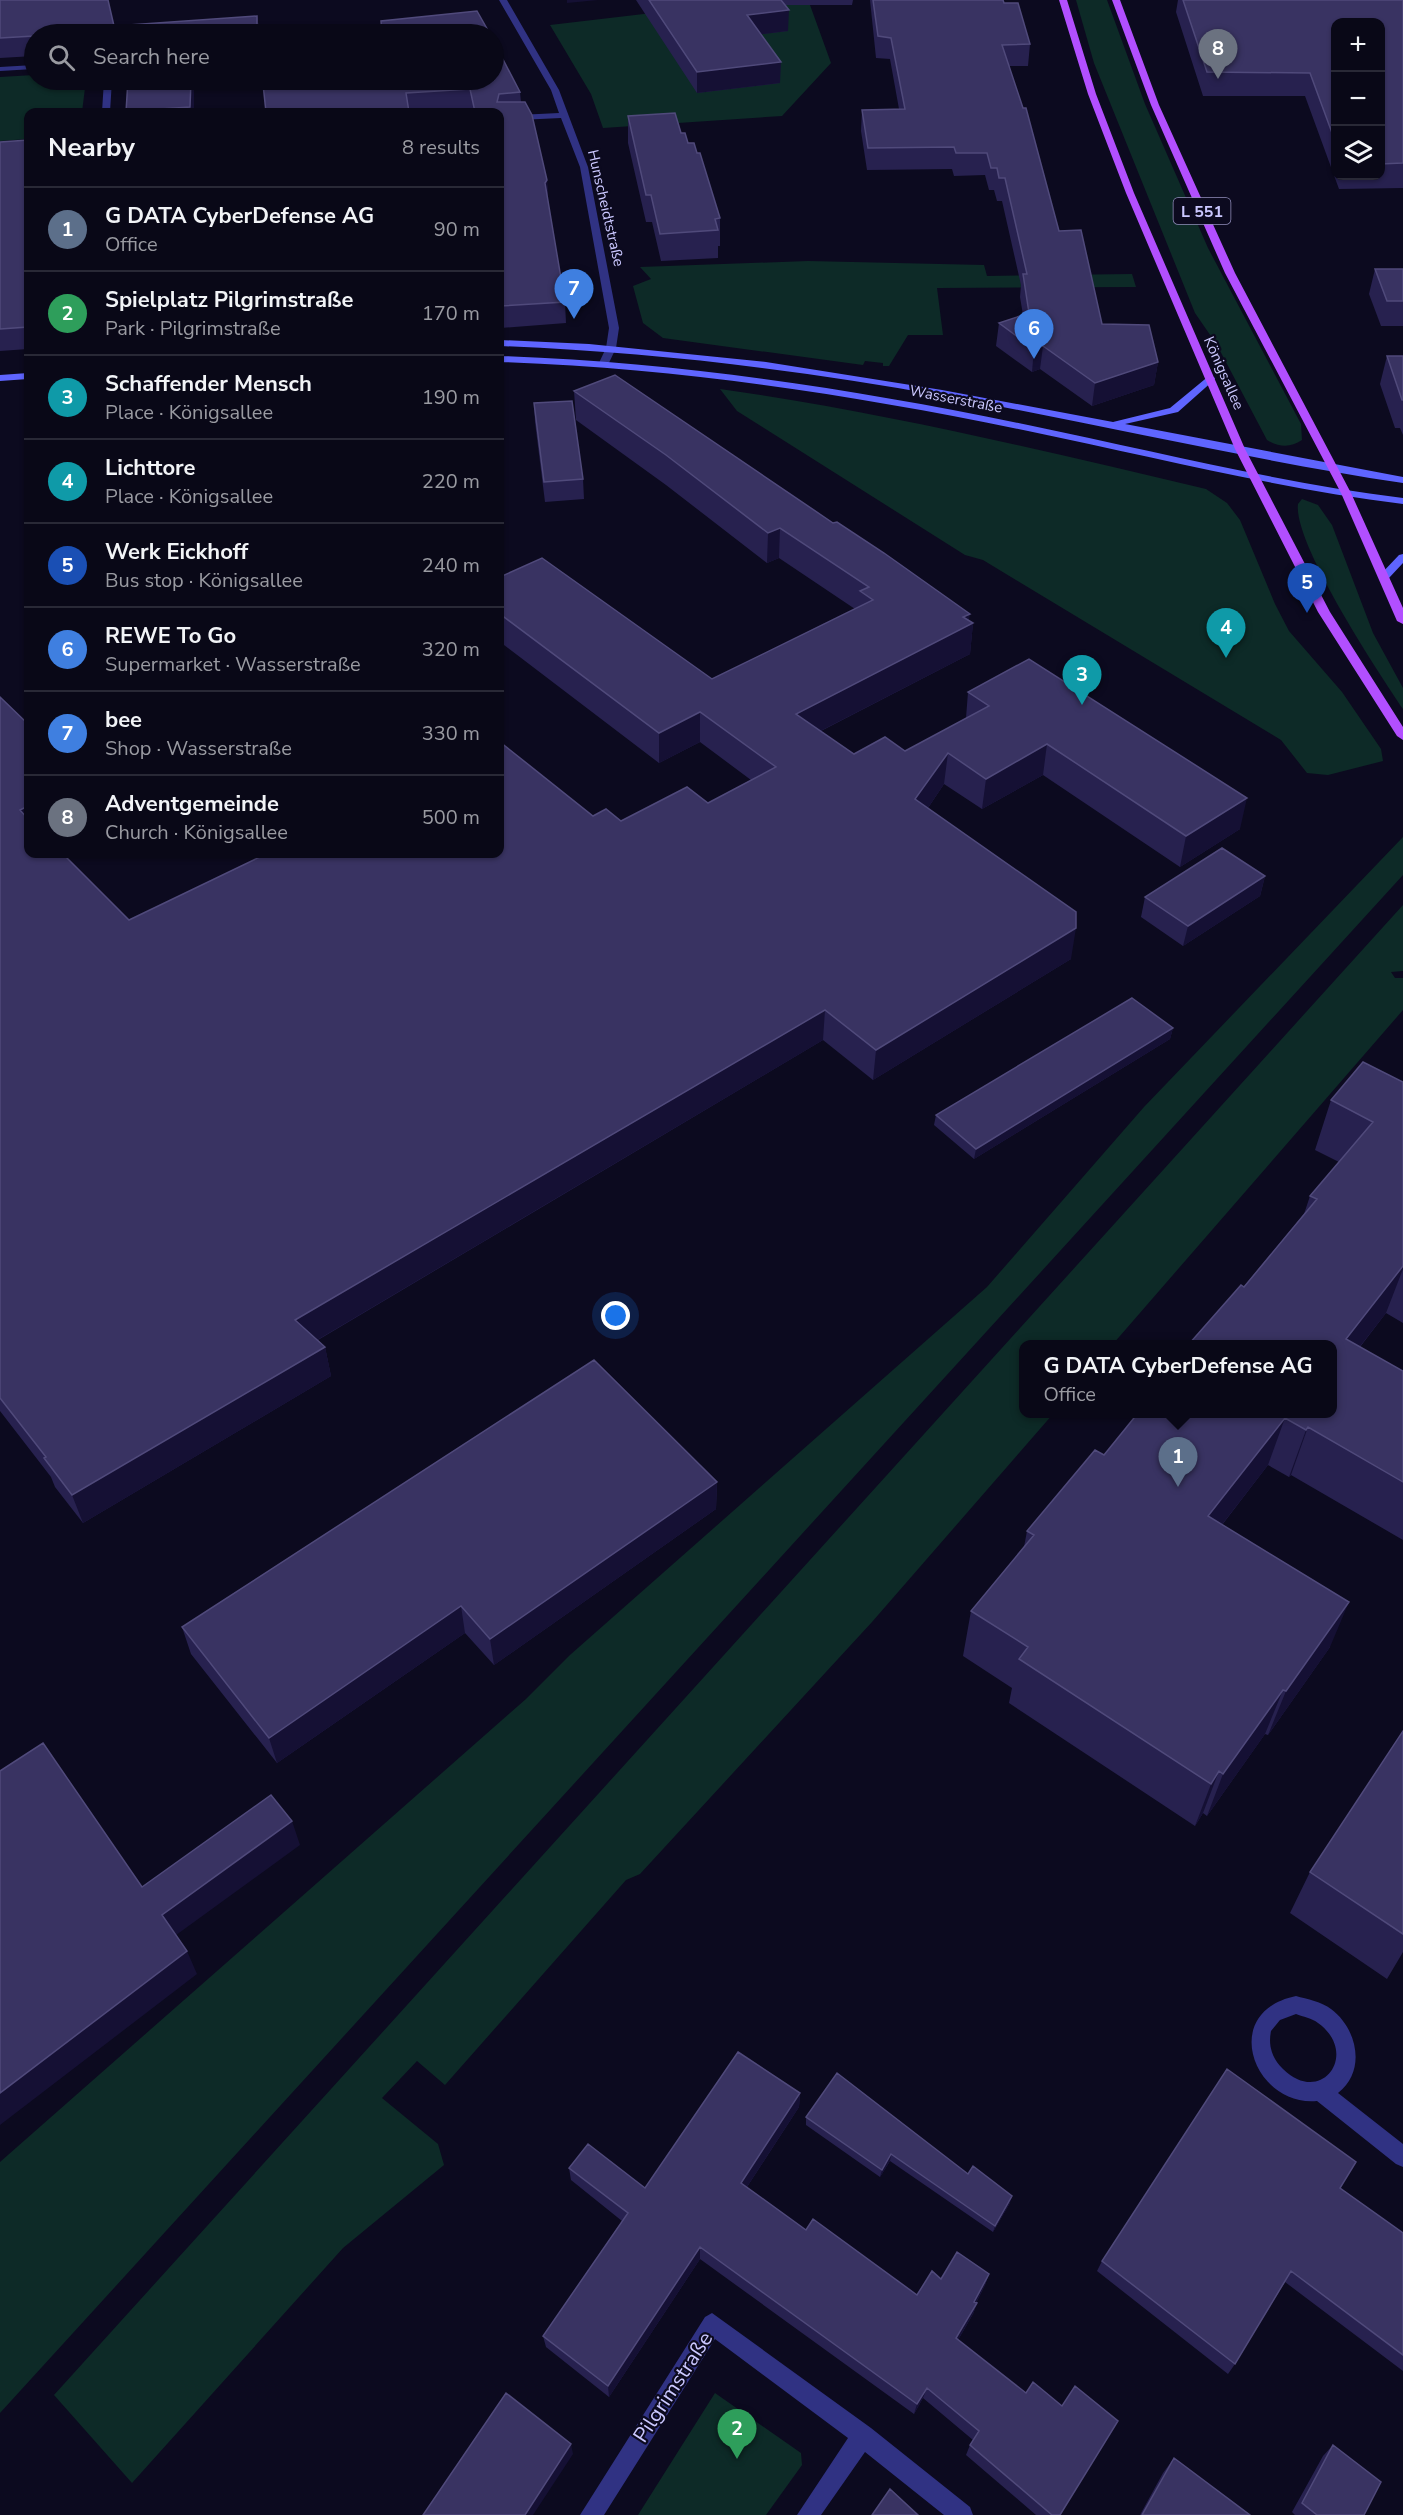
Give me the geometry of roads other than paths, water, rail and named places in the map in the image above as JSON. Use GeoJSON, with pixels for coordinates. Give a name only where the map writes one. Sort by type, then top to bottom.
{"type":"FeatureCollection","features":[{"type":"Feature","properties":{"kind":"main road","name":"Königsallee"},"geometry":{"type":"LineString","coordinates":[[1063,0],[1092,94],[1130,193],[1240,449],[1324,612],[1403,736]]}},
{"type":"Feature","properties":{"kind":"main road","name":"L 551"},"geometry":{"type":"LineString","coordinates":[[1116,0],[1155,105],[1230,273],[1346,493],[1403,621]]}},
{"type":"Feature","properties":{"kind":"main road","name":"Wasserstraße"},"geometry":{"type":"LineString","coordinates":[[504,343],[611,348],[777,366],[1403,480]]}},
{"type":"Feature","properties":{"kind":"main road","name":"Wasserstraße"},"geometry":{"type":"LineString","coordinates":[[504,359],[603,365],[822,390],[1028,428],[1253,476],[1403,501]]}},
{"type":"Feature","properties":{"kind":"main road"},"geometry":{"type":"LineString","coordinates":[[0,378],[24,376]]}},
{"type":"Feature","properties":{"kind":"main road","name":"Wasserstraße"},"geometry":{"type":"LineString","coordinates":[[1109,425],[1149,418],[1174,410],[1210,378]]}},
{"type":"Feature","properties":{"kind":"main road"},"geometry":{"type":"LineString","coordinates":[[1384,577],[1403,557]]}},
{"type":"Feature","properties":{"kind":"street","name":"Hunscheidtstraße"},"geometry":{"type":"LineString","coordinates":[[503,0],[539,60],[566,115],[584,167],[614,328],[611,348],[603,365]]}},
{"type":"Feature","properties":{"kind":"street"},"geometry":{"type":"LineString","coordinates":[[0,69],[24,68]]}},
{"type":"Feature","properties":{"kind":"street"},"geometry":{"type":"LineString","coordinates":[[106,108],[107,90]]}},
{"type":"Feature","properties":{"kind":"street"},"geometry":{"type":"LineString","coordinates":[[504,119],[566,115]]}},
{"type":"Feature","properties":{"kind":"street"},"geometry":{"type":"LineString","coordinates":[[1320,2091],[1335,2085],[1345,2072],[1348,2056],[1345,2039],[1336,2024],[1322,2012],[1296,2005],[1280,2009],[1268,2018],[1261,2032],[1261,2048],[1267,2065],[1278,2079],[1294,2089],[1320,2091],[1403,2157]]}},
{"type":"Feature","properties":{"kind":"street","name":"Pilgrimstraße"},"geometry":{"type":"LineString","coordinates":[[591,2515],[712,2324],[863,2436],[962,2515]]}},
{"type":"Feature","properties":{"kind":"street"},"geometry":{"type":"LineString","coordinates":[[807,2515],[863,2436]]}},
{"type":"Feature","properties":{"kind":"place","name":"Adventgemeinde"},"geometry":{"type":"Point","coordinates":[1218,79]}},
{"type":"Feature","properties":{"kind":"place","name":"bee"},"geometry":{"type":"Point","coordinates":[574,319]}},
{"type":"Feature","properties":{"kind":"place","name":"REWE To Go"},"geometry":{"type":"Point","coordinates":[1034,359]}},
{"type":"Feature","properties":{"kind":"place","name":"Werk Eickhoff"},"geometry":{"type":"Point","coordinates":[1307,613]}},
{"type":"Feature","properties":{"kind":"place","name":"Lichttore"},"geometry":{"type":"Point","coordinates":[1226,658]}},
{"type":"Feature","properties":{"kind":"place","name":"Schaffender Mensch"},"geometry":{"type":"Point","coordinates":[1082,705]}},
{"type":"Feature","properties":{"kind":"place","name":"G DATA CyberDefense AG"},"geometry":{"type":"Point","coordinates":[1178,1487]}},
{"type":"Feature","properties":{"kind":"place","name":"Spielplatz Pilgrimstraße"},"geometry":{"type":"Point","coordinates":[737,2459]}}]}
